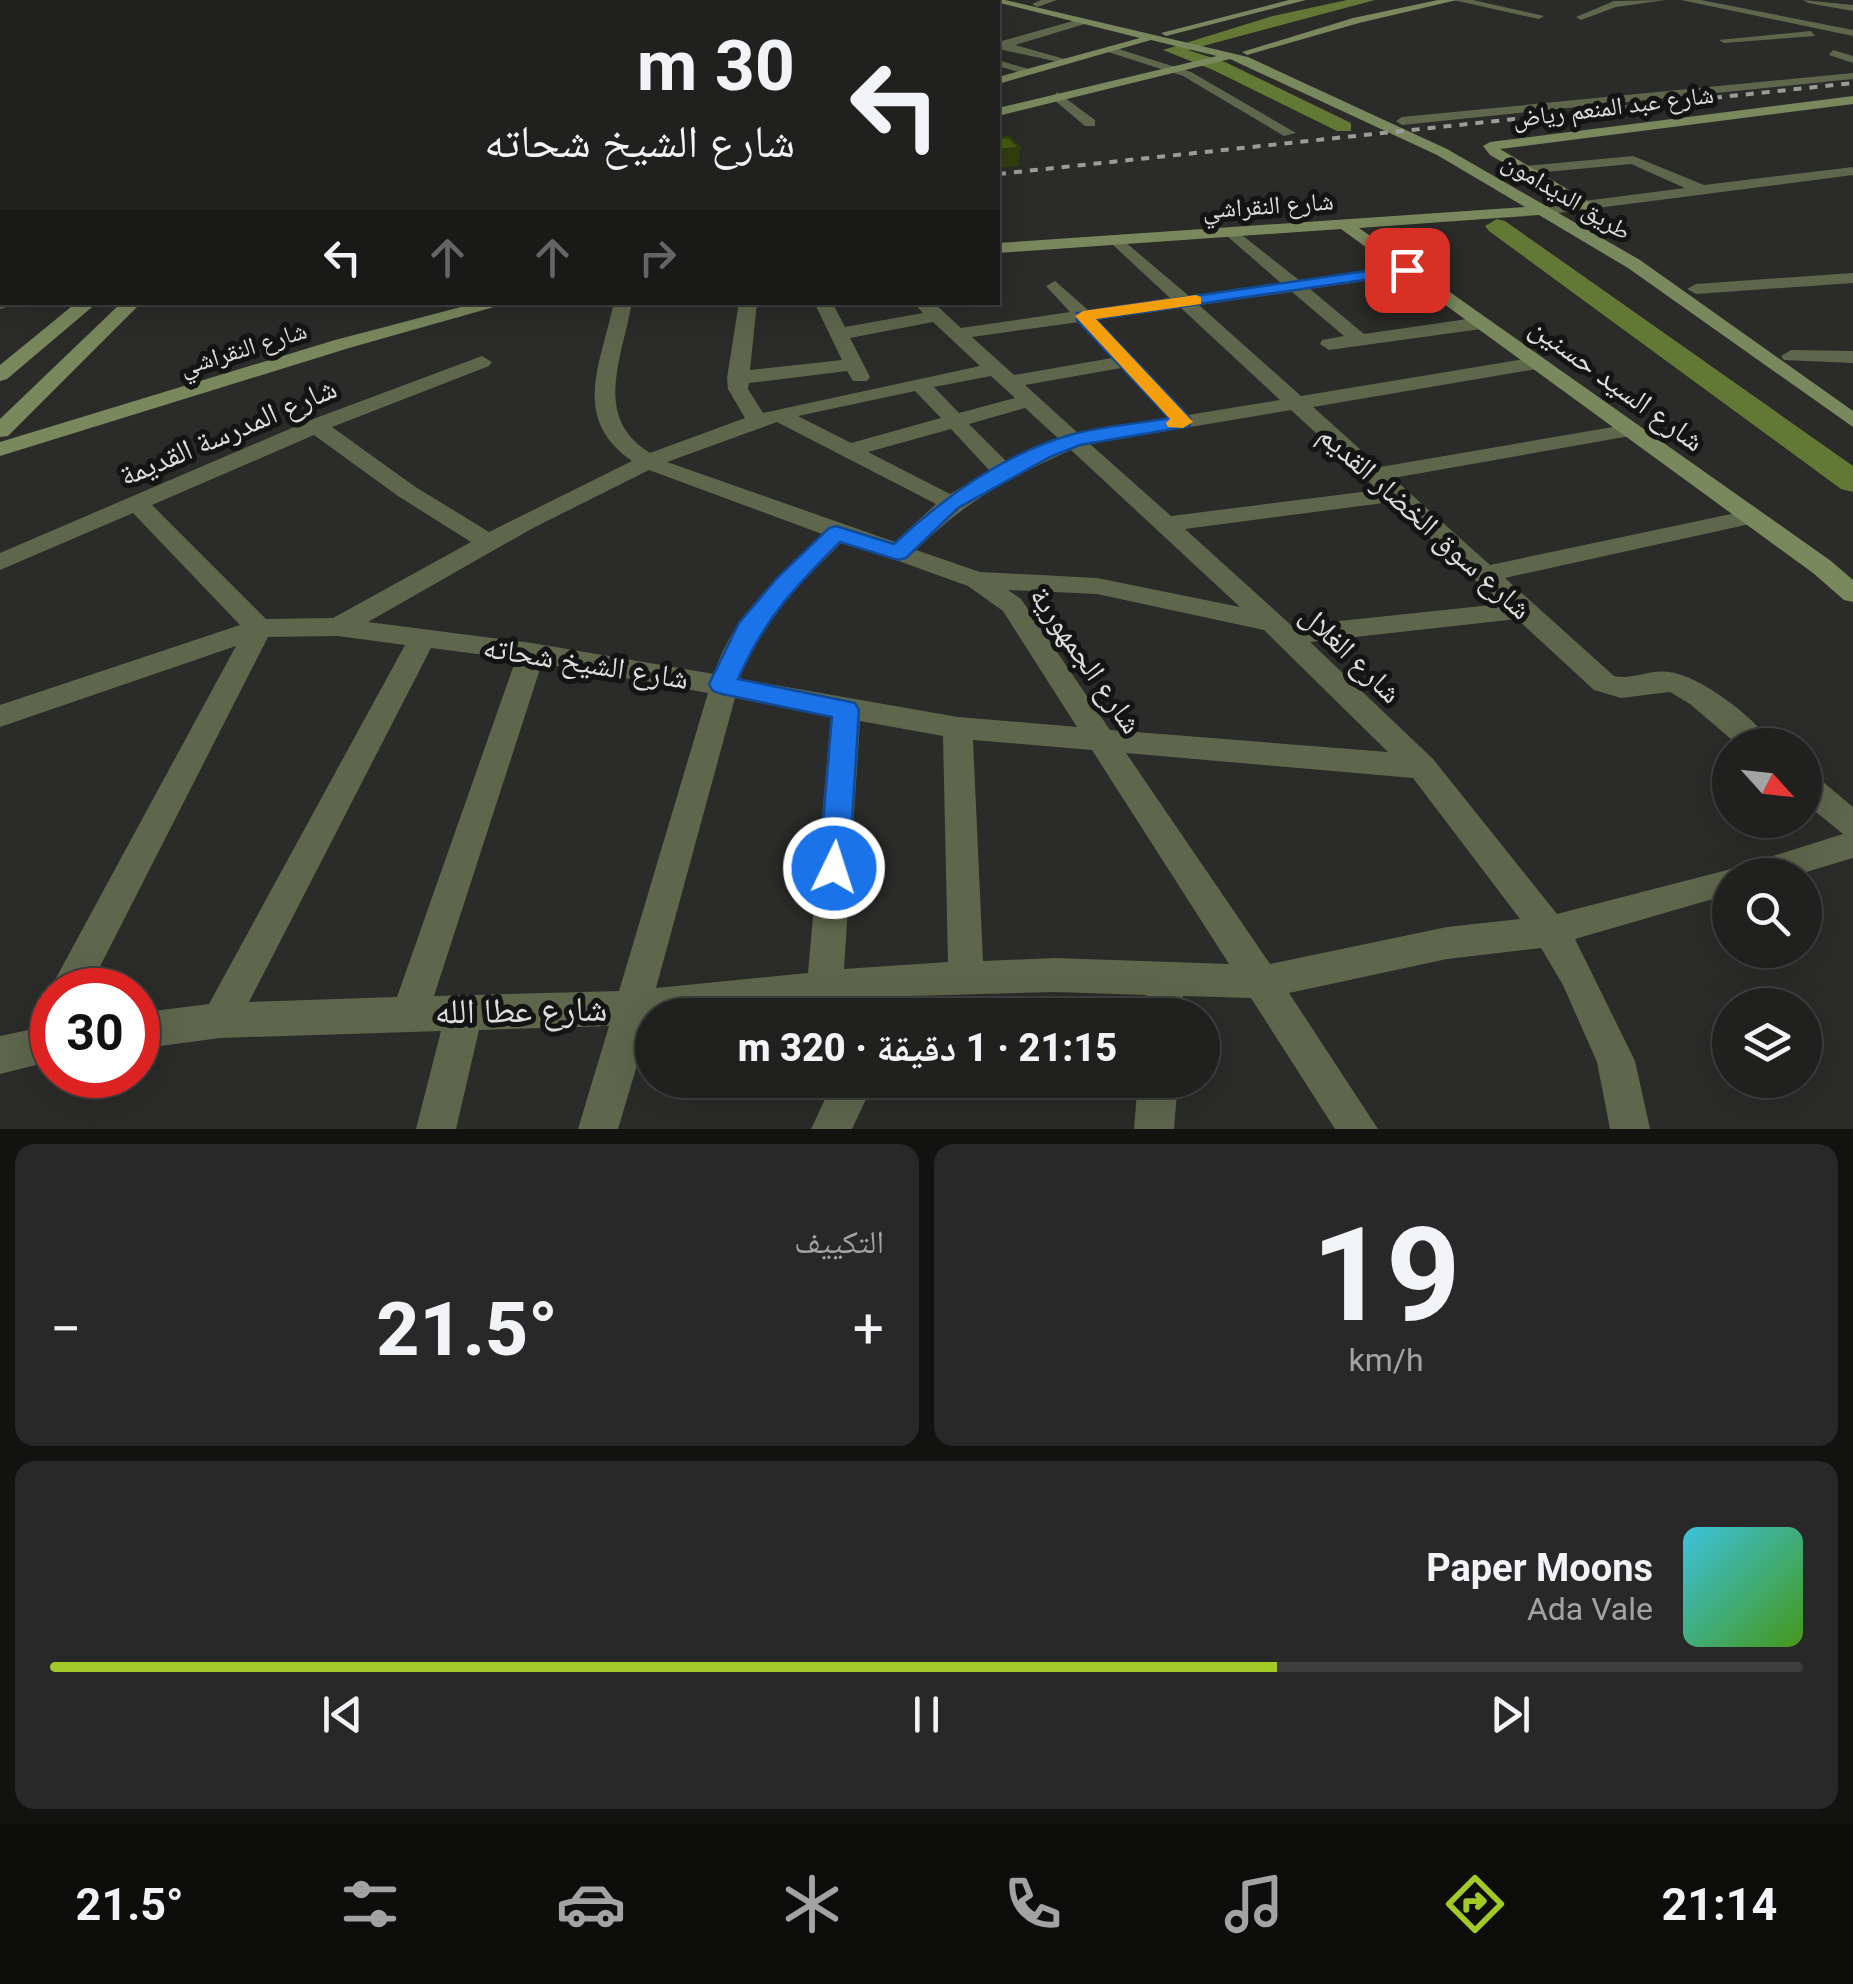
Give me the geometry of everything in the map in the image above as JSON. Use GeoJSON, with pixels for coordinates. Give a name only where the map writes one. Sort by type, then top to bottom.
{"type":"FeatureCollection","features":[{"type":"Feature","properties":{"kind":"main road"},"geometry":{"type":"LineString","coordinates":[[1021,0],[1230,53]]}},
{"type":"Feature","properties":{"kind":"main road"},"geometry":{"type":"LineString","coordinates":[[1168,37],[1301,0]]}},
{"type":"Feature","properties":{"kind":"main road"},"geometry":{"type":"LineString","coordinates":[[1000,111],[1357,20],[1455,0]]}},
{"type":"Feature","properties":{"kind":"main road"},"geometry":{"type":"LineString","coordinates":[[1000,3],[1151,37],[1182,37],[1230,53]]}},
{"type":"Feature","properties":{"kind":"main road"},"geometry":{"type":"LineString","coordinates":[[1000,79],[1151,37]]}},
{"type":"Feature","properties":{"kind":"main road","name":"طريق الديدامون"},"geometry":{"type":"LineString","coordinates":[[1230,53],[1332,88],[1464,148],[1576,206],[1853,399]]}},
{"type":"Feature","properties":{"kind":"main road","name":"طريق الديدامون"},"geometry":{"type":"LineString","coordinates":[[1230,53],[1450,156],[1543,210],[1634,264],[1853,421]]}},
{"type":"Feature","properties":{"kind":"main road"},"geometry":{"type":"LineString","coordinates":[[1312,90],[1332,88]]}},
{"type":"Feature","properties":{"kind":"main road","name":"شارع عبد المنعم رياض"},"geometry":{"type":"LineString","coordinates":[[1576,206],[1490,146],[1853,100]]}},
{"type":"Feature","properties":{"kind":"main road","name":"شارع النقراشي"},"geometry":{"type":"LineString","coordinates":[[1000,248],[1543,210]]}},
{"type":"Feature","properties":{"kind":"main road","name":"شارع السيد حسنين"},"geometry":{"type":"LineString","coordinates":[[1344,224],[1822,567],[1853,594]]}},
{"type":"Feature","properties":{"kind":"main road"},"geometry":{"type":"LineString","coordinates":[[1634,264],[1659,262]]}},
{"type":"Feature","properties":{"kind":"main road"},"geometry":{"type":"LineString","coordinates":[[4,369],[85,305]]}},
{"type":"Feature","properties":{"kind":"main road"},"geometry":{"type":"LineString","coordinates":[[0,432],[130,305]]}},
{"type":"Feature","properties":{"kind":"main road","name":"شارع النقراشي"},"geometry":{"type":"LineString","coordinates":[[0,449],[342,344],[492,305]]}},
{"type":"Feature","properties":{"kind":"street"},"geometry":{"type":"LineString","coordinates":[[1038,4],[1052,0]]}},
{"type":"Feature","properties":{"kind":"street"},"geometry":{"type":"LineString","coordinates":[[1455,0],[1538,16]]}},
{"type":"Feature","properties":{"kind":"street"},"geometry":{"type":"LineString","coordinates":[[1581,16],[1614,4],[1661,0]]}},
{"type":"Feature","properties":{"kind":"street"},"geometry":{"type":"LineString","coordinates":[[1686,0],[1849,32]]}},
{"type":"Feature","properties":{"kind":"street"},"geometry":{"type":"LineString","coordinates":[[1808,0],[1853,8]]}},
{"type":"Feature","properties":{"kind":"street"},"geometry":{"type":"LineString","coordinates":[[1000,45],[1084,22]]}},
{"type":"Feature","properties":{"kind":"street"},"geometry":{"type":"LineString","coordinates":[[1724,40],[1849,32]]}},
{"type":"Feature","properties":{"kind":"street"},"geometry":{"type":"LineString","coordinates":[[1000,45],[1064,62]]}},
{"type":"Feature","properties":{"kind":"street"},"geometry":{"type":"LineString","coordinates":[[1109,49],[1181,68],[1289,133]]}},
{"type":"Feature","properties":{"kind":"street"},"geometry":{"type":"LineString","coordinates":[[1832,54],[1853,60]]}},
{"type":"Feature","properties":{"kind":"street"},"geometry":{"type":"LineString","coordinates":[[1000,65],[1028,72]]}},
{"type":"Feature","properties":{"kind":"street"},"geometry":{"type":"LineString","coordinates":[[1402,121],[1853,76]]}},
{"type":"Feature","properties":{"kind":"street"},"geometry":{"type":"LineString","coordinates":[[1058,96],[1090,123]]}},
{"type":"Feature","properties":{"kind":"street"},"geometry":{"type":"LineString","coordinates":[[1525,170],[1636,160],[1703,190]]}},
{"type":"Feature","properties":{"kind":"street"},"geometry":{"type":"LineString","coordinates":[[1543,210],[1853,172]]}},
{"type":"Feature","properties":{"kind":"street"},"geometry":{"type":"LineString","coordinates":[[1233,232],[1360,340]]}},
{"type":"Feature","properties":{"kind":"street","name":"شارع سوق الخضار القديم"},"geometry":{"type":"LineString","coordinates":[[1118,241],[1292,404],[1604,683],[1625,690],[1662,681],[1682,684],[1736,728]]}},
{"type":"Feature","properties":{"kind":"street"},"geometry":{"type":"LineString","coordinates":[[839,334],[938,318],[1083,316],[1407,270]]}},
{"type":"Feature","properties":{"kind":"street"},"geometry":{"type":"LineString","coordinates":[[1696,289],[1853,278]]}},
{"type":"Feature","properties":{"kind":"street"},"geometry":{"type":"LineString","coordinates":[[1055,286],[1183,422]]}},
{"type":"Feature","properties":{"kind":"street","name":"شارع الجمهورية"},"geometry":{"type":"LineString","coordinates":[[622,305],[605,392],[605,421],[628,448],[650,462],[836,533],[977,580],[1012,606],[1106,742],[1358,1129]]}},
{"type":"Feature","properties":{"kind":"street"},"geometry":{"type":"LineString","coordinates":[[748,305],[737,378],[742,400],[757,422]]}},
{"type":"Feature","properties":{"kind":"street"},"geometry":{"type":"LineString","coordinates":[[824,305],[870,395]]}},
{"type":"Feature","properties":{"kind":"street","name":"شارع الغلال"},"geometry":{"type":"LineString","coordinates":[[938,318],[1279,629],[1422,767],[1550,931],[1604,1031],[1616,1061],[1630,1129]]}},
{"type":"Feature","properties":{"kind":"street"},"geometry":{"type":"LineString","coordinates":[[1330,344],[1480,323]]}},
{"type":"Feature","properties":{"kind":"street"},"geometry":{"type":"LineString","coordinates":[[1791,356],[1853,357]]}},
{"type":"Feature","properties":{"kind":"street"},"geometry":{"type":"LineString","coordinates":[[338,628],[489,543],[650,462],[757,422],[920,385],[1011,384],[1126,361]]}},
{"type":"Feature","properties":{"kind":"street","name":"شارع المدرسة القديمة"},"geometry":{"type":"LineString","coordinates":[[0,562],[316,426],[482,362]]}},
{"type":"Feature","properties":{"kind":"street"},"geometry":{"type":"LineString","coordinates":[[898,553],[951,503],[1004,472],[1075,440],[1537,363]]}},
{"type":"Feature","properties":{"kind":"street"},"geometry":{"type":"LineString","coordinates":[[737,378],[854,364]]}},
{"type":"Feature","properties":{"kind":"street"},"geometry":{"type":"LineString","coordinates":[[848,451],[954,421],[1011,384]]}},
{"type":"Feature","properties":{"kind":"street"},"geometry":{"type":"LineString","coordinates":[[920,385],[1004,472]]}},
{"type":"Feature","properties":{"kind":"street"},"geometry":{"type":"LineString","coordinates":[[780,416],[951,503]]}},
{"type":"Feature","properties":{"kind":"street"},"geometry":{"type":"LineString","coordinates":[[316,426],[377,472],[489,543]]}},
{"type":"Feature","properties":{"kind":"street"},"geometry":{"type":"LineString","coordinates":[[1372,474],[1630,430]]}},
{"type":"Feature","properties":{"kind":"street"},"geometry":{"type":"LineString","coordinates":[[1165,524],[1394,496]]}},
{"type":"Feature","properties":{"kind":"street"},"geometry":{"type":"LineString","coordinates":[[81,968],[259,628],[137,504]]}},
{"type":"Feature","properties":{"kind":"street"},"geometry":{"type":"LineString","coordinates":[[1483,575],[1750,516]]}},
{"type":"Feature","properties":{"kind":"street"},"geometry":{"type":"LineString","coordinates":[[598,1129],[733,656],[766,605],[836,533]]}},
{"type":"Feature","properties":{"kind":"street"},"geometry":{"type":"LineString","coordinates":[[977,580],[1097,586],[1279,629],[1524,610]]}},
{"type":"Feature","properties":{"kind":"street","name":"شارع الشيخ شحاته"},"geometry":{"type":"LineString","coordinates":[[0,716],[259,628],[338,628],[532,652],[958,728],[1422,767]]}},
{"type":"Feature","properties":{"kind":"street"},"geometry":{"type":"LineString","coordinates":[[220,1020],[423,638]]}},
{"type":"Feature","properties":{"kind":"street"},"geometry":{"type":"LineString","coordinates":[[410,1013],[532,652]]}},
{"type":"Feature","properties":{"kind":"street"},"geometry":{"type":"LineString","coordinates":[[825,986],[846,710]]}},
{"type":"Feature","properties":{"kind":"street"},"geometry":{"type":"LineString","coordinates":[[958,728],[966,978]]}},
{"type":"Feature","properties":{"kind":"street"},"geometry":{"type":"LineString","coordinates":[[1822,799],[1853,825]]}},
{"type":"Feature","properties":{"kind":"street"},"geometry":{"type":"LineString","coordinates":[[1810,858],[1853,846]]}},
{"type":"Feature","properties":{"kind":"street","name":"شارع عطا الله"},"geometry":{"type":"LineString","coordinates":[[160,1029],[220,1020],[634,1008],[901,980],[1055,975],[1165,998],[1263,982],[1446,943],[1550,931],[1712,885]]}},
{"type":"Feature","properties":{"kind":"street"},"geometry":{"type":"LineString","coordinates":[[893,998],[901,980]]}},
{"type":"Feature","properties":{"kind":"street"},"geometry":{"type":"LineString","coordinates":[[436,1129],[465,1012]]}},
{"type":"Feature","properties":{"kind":"street"},"geometry":{"type":"LineString","coordinates":[[0,1055],[30,1043]]}},
{"type":"Feature","properties":{"kind":"street"},"geometry":{"type":"LineString","coordinates":[[832,1129],[847,1098]]}},
{"type":"Feature","properties":{"kind":"street"},"geometry":{"type":"LineString","coordinates":[[1154,1129],[1157,1098]]}},
{"type":"Feature","properties":{"kind":"building"},"geometry":{"type":"Polygon","coordinates":[[[1009,137],[1020,148],[1000,150],[1000,138],[1009,137]]]}},
{"type":"Feature","properties":{"kind":"waterway"},"geometry":{"type":"LineString","coordinates":[[1344,127],[1219,66],[1171,50],[1278,19],[1368,0]]}},
{"type":"Feature","properties":{"kind":"waterway"},"geometry":{"type":"LineString","coordinates":[[1497,226],[1853,482]]}},
{"type":"Feature","properties":{"kind":"railway"},"geometry":{"type":"LineString","coordinates":[[1000,174],[1853,83]]}},
{"type":"Feature","properties":{"kind":"slow traffic"},"geometry":{"type":"LineString","coordinates":[[1175,423],[1183,422],[1083,316],[1196,300]]}},
{"type":"Feature","properties":{"kind":"route"},"geometry":{"type":"LineString","coordinates":[[834,868],[846,710],[722,684],[748,629],[786,582],[836,533],[898,553],[951,503],[1043,453],[1075,440],[1183,422],[1083,316],[1407,270]]}}]}
